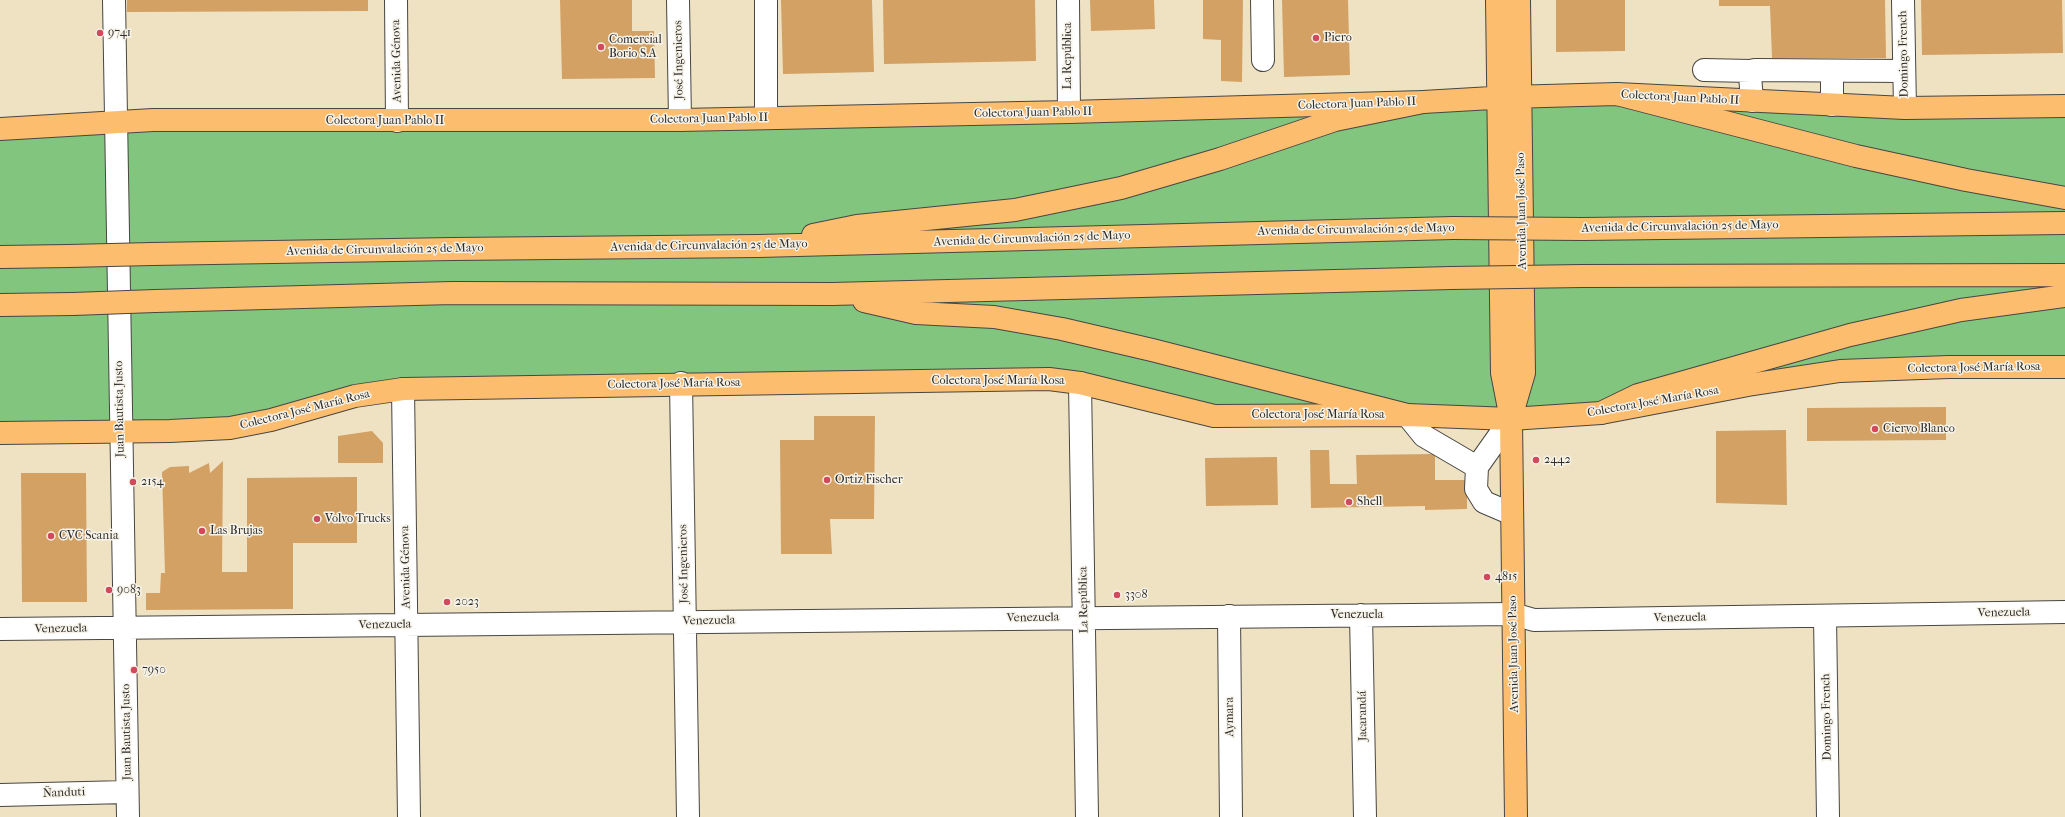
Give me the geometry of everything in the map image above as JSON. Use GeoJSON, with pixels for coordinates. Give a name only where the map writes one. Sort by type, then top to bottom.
{"type":"FeatureCollection","features":[{"type":"Feature","properties":{"kind":"main road","name":"Avenida Juan José Paso"},"geometry":{"type":"LineString","coordinates":[[1497,0],[1502,373],[1510,419],[1516,817]]}},
{"type":"Feature","properties":{"kind":"main road","name":"Avenida Juan José Paso"},"geometry":{"type":"LineString","coordinates":[[1510,419],[1524,373],[1519,0]]}},
{"type":"Feature","properties":{"kind":"main road","name":"Colectora Juan Pablo II"},"geometry":{"type":"LineString","coordinates":[[0,128],[153,120],[680,120],[1069,112],[1424,102],[1521,96],[1617,94],[1905,108],[2065,106]]}},
{"type":"Feature","properties":{"kind":"main road"},"geometry":{"type":"LineString","coordinates":[[1617,94],[1856,156],[1966,180],[2065,198]]}},
{"type":"Feature","properties":{"kind":"main road"},"geometry":{"type":"LineString","coordinates":[[759,246],[858,226],[1014,210],[1121,188],[1220,160],[1336,120],[1424,102]]}},
{"type":"Feature","properties":{"kind":"main road","name":"Avenida de Circunvalación 25 de Mayo"},"geometry":{"type":"LineString","coordinates":[[0,257],[453,249],[759,246],[1453,228],[2065,223]]}},
{"type":"Feature","properties":{"kind":"main road"},"geometry":{"type":"LineString","coordinates":[[0,305],[452,294],[832,294],[1582,276],[2065,275]]}},
{"type":"Feature","properties":{"kind":"main road"},"geometry":{"type":"LineString","coordinates":[[832,294],[916,313],[994,317],[1062,329],[1152,350],[1406,415]]}},
{"type":"Feature","properties":{"kind":"main road"},"geometry":{"type":"LineString","coordinates":[[1601,414],[1638,395],[1850,335],[1962,310],[2065,296]]}},
{"type":"Feature","properties":{"kind":"main road","name":"Colectora José María Rosa"},"geometry":{"type":"LineString","coordinates":[[0,432],[230,428],[271,420],[355,396],[403,389],[681,383],[1049,379],[1080,383],[1214,416],[1406,415],[1510,419],[1601,414],[1748,385],[1840,371],[1949,367],[2065,367]]}},
{"type":"Feature","properties":{"kind":"street","name":"Juan Bautista Justo"},"geometry":{"type":"LineString","coordinates":[[114,0],[120,431],[128,817]]}},
{"type":"Feature","properties":{"kind":"street","name":"Avenida Génova"},"geometry":{"type":"LineString","coordinates":[[396,0],[398,121]]}},
{"type":"Feature","properties":{"kind":"street","name":"José Ingenieros"},"geometry":{"type":"LineString","coordinates":[[678,0],[680,120]]}},
{"type":"Feature","properties":{"kind":"street"},"geometry":{"type":"LineString","coordinates":[[766,0],[766,118]]}},
{"type":"Feature","properties":{"kind":"street","name":"La República"},"geometry":{"type":"LineString","coordinates":[[1068,0],[1069,112]]}},
{"type":"Feature","properties":{"kind":"street"},"geometry":{"type":"LineString","coordinates":[[1262,0],[1263,60]]}},
{"type":"Feature","properties":{"kind":"street","name":"Domingo French"},"geometry":{"type":"LineString","coordinates":[[1903,0],[1905,108]]}},
{"type":"Feature","properties":{"kind":"street"},"geometry":{"type":"LineString","coordinates":[[1704,70],[1751,72],[1904,71]]}},
{"type":"Feature","properties":{"kind":"street"},"geometry":{"type":"LineString","coordinates":[[1832,71],[1832,105]]}},
{"type":"Feature","properties":{"kind":"street"},"geometry":{"type":"LineString","coordinates":[[1751,72],[1752,101]]}},
{"type":"Feature","properties":{"kind":"street","name":"José Ingenieros"},"geometry":{"type":"LineString","coordinates":[[681,383],[688,817]]}},
{"type":"Feature","properties":{"kind":"street","name":"La República"},"geometry":{"type":"LineString","coordinates":[[1080,383],[1087,817]]}},
{"type":"Feature","properties":{"kind":"street","name":"Avenida Génova"},"geometry":{"type":"LineString","coordinates":[[403,389],[409,817]]}},
{"type":"Feature","properties":{"kind":"street"},"geometry":{"type":"LineString","coordinates":[[1406,415],[1424,436],[1477,467]]}},
{"type":"Feature","properties":{"kind":"street"},"geometry":{"type":"LineString","coordinates":[[1510,419],[1477,467],[1476,488],[1484,502],[1512,514]]}},
{"type":"Feature","properties":{"kind":"street","name":"Venezuela"},"geometry":{"type":"LineString","coordinates":[[0,629],[1084,617],[1513,614],[1534,620],[2065,612]]}},
{"type":"Feature","properties":{"kind":"street","name":"Jacarandá"},"geometry":{"type":"LineString","coordinates":[[1361,615],[1365,817]]}},
{"type":"Feature","properties":{"kind":"street","name":"Aymara"},"geometry":{"type":"LineString","coordinates":[[1230,616],[1231,817]]}},
{"type":"Feature","properties":{"kind":"street","name":"Domingo French"},"geometry":{"type":"LineString","coordinates":[[1825,616],[1828,817]]}},
{"type":"Feature","properties":{"kind":"street","name":"Ñanduti"},"geometry":{"type":"LineString","coordinates":[[0,795],[128,792]]}},
{"type":"Feature","properties":{"kind":"green space"},"geometry":{"type":"Polygon","coordinates":[[[1423,102],[2065,106],[2065,367],[1949,367],[1601,413],[1214,416],[1080,383],[403,389],[271,420],[0,433],[0,129],[1423,102]]]}},
{"type":"Feature","properties":{"kind":"building"},"geometry":{"type":"Polygon","coordinates":[[[127,0],[368,0],[368,11],[127,12],[127,0]]]}},
{"type":"Feature","properties":{"kind":"building"},"geometry":{"type":"Polygon","coordinates":[[[560,0],[632,0],[632,31],[654,31],[655,78],[562,79],[560,0]]]}},
{"type":"Feature","properties":{"kind":"building"},"geometry":{"type":"Polygon","coordinates":[[[781,0],[872,0],[874,72],[783,74],[781,0]]]}},
{"type":"Feature","properties":{"kind":"building"},"geometry":{"type":"Polygon","coordinates":[[[883,0],[1035,0],[1036,61],[884,64],[883,0]]]}},
{"type":"Feature","properties":{"kind":"building"},"geometry":{"type":"Polygon","coordinates":[[[1090,0],[1154,0],[1155,29],[1091,31],[1090,0]]]}},
{"type":"Feature","properties":{"kind":"building"},"geometry":{"type":"Polygon","coordinates":[[[1203,0],[1243,0],[1242,82],[1221,81],[1221,40],[1203,39],[1203,0]]]}},
{"type":"Feature","properties":{"kind":"building","name":"Piero"},"geometry":{"type":"Polygon","coordinates":[[[1282,0],[1348,0],[1350,75],[1284,77],[1282,0]]]}},
{"type":"Feature","properties":{"kind":"building"},"geometry":{"type":"Polygon","coordinates":[[[1556,0],[1625,0],[1625,51],[1556,52],[1556,0]]]}},
{"type":"Feature","properties":{"kind":"building"},"geometry":{"type":"Polygon","coordinates":[[[1719,0],[1885,0],[1886,58],[1772,58],[1770,6],[1719,6],[1719,0]]]}},
{"type":"Feature","properties":{"kind":"building"},"geometry":{"type":"Polygon","coordinates":[[[1921,0],[2062,0],[2063,53],[1922,55],[1921,0]]]}},
{"type":"Feature","properties":{"kind":"building"},"geometry":{"type":"Polygon","coordinates":[[[1946,407],[1946,440],[1807,441],[1807,408],[1946,407]]]}},
{"type":"Feature","properties":{"kind":"building","name":"Ortiz Fischer"},"geometry":{"type":"Polygon","coordinates":[[[814,416],[875,416],[874,519],[830,519],[832,554],[781,554],[780,440],[814,440],[814,416]]]}},
{"type":"Feature","properties":{"kind":"building"},"geometry":{"type":"Polygon","coordinates":[[[1786,430],[1787,505],[1716,503],[1716,431],[1786,430]]]}},
{"type":"Feature","properties":{"kind":"building"},"geometry":{"type":"Polygon","coordinates":[[[372,431],[383,443],[383,463],[338,463],[338,436],[372,431]]]}},
{"type":"Feature","properties":{"kind":"building"},"geometry":{"type":"Polygon","coordinates":[[[1310,450],[1329,450],[1330,484],[1357,484],[1356,455],[1435,454],[1435,480],[1467,480],[1467,509],[1425,510],[1425,506],[1311,508],[1310,450]]]}},
{"type":"Feature","properties":{"kind":"building"},"geometry":{"type":"Polygon","coordinates":[[[1277,457],[1278,505],[1206,506],[1205,458],[1277,457]]]}},
{"type":"Feature","properties":{"kind":"building"},"geometry":{"type":"Polygon","coordinates":[[[223,461],[222,572],[247,572],[247,478],[357,477],[357,543],[293,543],[293,609],[146,610],[146,593],[160,593],[161,573],[165,573],[162,472],[170,467],[189,466],[189,473],[209,463],[210,473],[223,461]]]}},
{"type":"Feature","properties":{"kind":"building"},"geometry":{"type":"Polygon","coordinates":[[[21,473],[86,473],[87,602],[22,602],[21,473]]]}},
{"type":"Feature","properties":{"kind":"place","name":"9741"},"geometry":{"type":"Point","coordinates":[100,33]}},
{"type":"Feature","properties":{"kind":"place","name":"Piero"},"geometry":{"type":"Point","coordinates":[1316,38]}},
{"type":"Feature","properties":{"kind":"place","name":"Comercial Borio S.A"},"geometry":{"type":"Point","coordinates":[601,47]}},
{"type":"Feature","properties":{"kind":"place","name":"Ciervo Blanco"},"geometry":{"type":"Point","coordinates":[1875,429]}},
{"type":"Feature","properties":{"kind":"place","name":"2442"},"geometry":{"type":"Point","coordinates":[1536,460]}},
{"type":"Feature","properties":{"kind":"place","name":"Ortiz Fischer"},"geometry":{"type":"Point","coordinates":[827,480]}},
{"type":"Feature","properties":{"kind":"place","name":"2154"},"geometry":{"type":"Point","coordinates":[133,482]}},
{"type":"Feature","properties":{"kind":"place","name":"Shell"},"geometry":{"type":"Point","coordinates":[1349,502]}},
{"type":"Feature","properties":{"kind":"place","name":"Volvo Trucks"},"geometry":{"type":"Point","coordinates":[317,519]}},
{"type":"Feature","properties":{"kind":"place","name":"Las Brujas"},"geometry":{"type":"Point","coordinates":[202,531]}},
{"type":"Feature","properties":{"kind":"place","name":"CVC Scania"},"geometry":{"type":"Point","coordinates":[51,536]}},
{"type":"Feature","properties":{"kind":"place","name":"4815"},"geometry":{"type":"Point","coordinates":[1487,577]}},
{"type":"Feature","properties":{"kind":"place","name":"9083"},"geometry":{"type":"Point","coordinates":[109,590]}},
{"type":"Feature","properties":{"kind":"place","name":"3308"},"geometry":{"type":"Point","coordinates":[1117,595]}},
{"type":"Feature","properties":{"kind":"place","name":"2023"},"geometry":{"type":"Point","coordinates":[447,602]}},
{"type":"Feature","properties":{"kind":"place","name":"7950"},"geometry":{"type":"Point","coordinates":[134,670]}}]}
